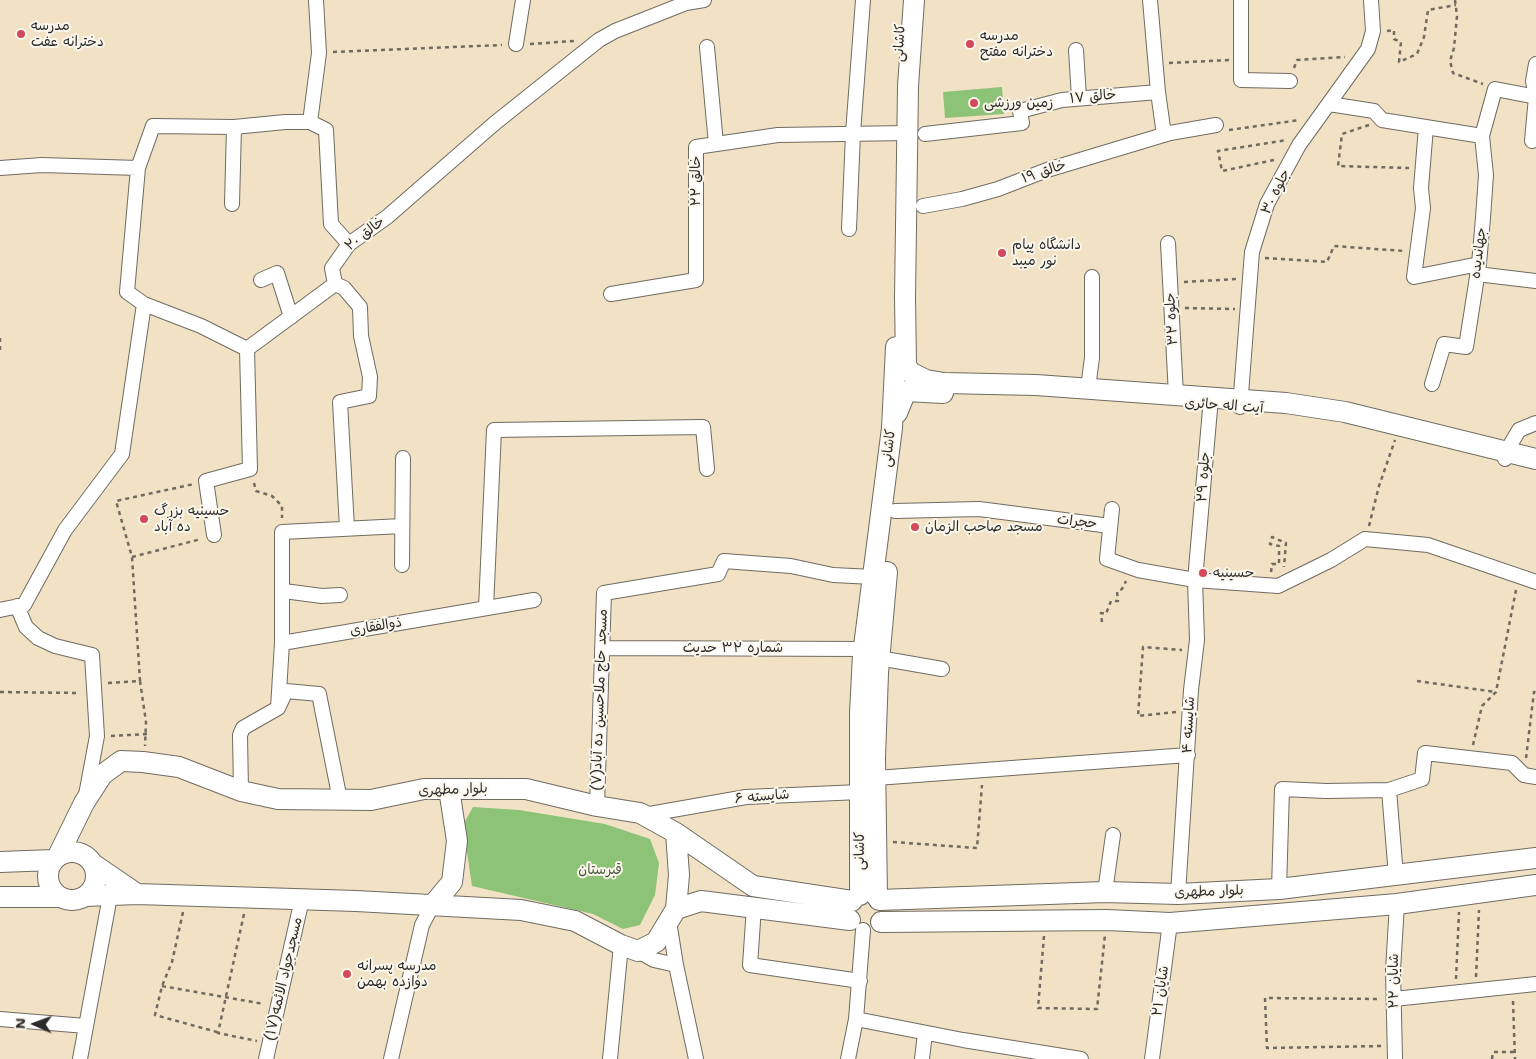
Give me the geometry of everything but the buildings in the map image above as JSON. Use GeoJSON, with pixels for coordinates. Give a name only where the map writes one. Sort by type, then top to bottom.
{"type":"FeatureCollection","features":[{"type":"Feature","properties":{"kind":"main road","name":"کاشانی"},"geometry":{"type":"LineString","coordinates":[[866,909],[860,792],[860,713],[895,511],[906,391],[905,296],[912,0]]}},
{"type":"Feature","properties":{"kind":"main road","name":"کاشانی"},"geometry":{"type":"LineString","coordinates":[[866,909],[876,841],[876,778],[871,654],[873,577],[892,428],[910,133]]}},
{"type":"Feature","properties":{"kind":"main road"},"geometry":{"type":"LineString","coordinates":[[896,343],[906,365]]}},
{"type":"Feature","properties":{"kind":"main road","name":"آیت اله حائری"},"geometry":{"type":"LineString","coordinates":[[906,365],[916,377],[944,383],[1088,388],[1176,395],[1211,401]]}},
{"type":"Feature","properties":{"kind":"main road"},"geometry":{"type":"LineString","coordinates":[[892,428],[906,391]]}},
{"type":"Feature","properties":{"kind":"main road","name":"آیت اله حائری"},"geometry":{"type":"LineString","coordinates":[[906,391],[1039,393],[1240,403],[1286,403],[1345,412],[1536,466]]}},
{"type":"Feature","properties":{"kind":"main road","name":"آیت اله حائری"},"geometry":{"type":"LineString","coordinates":[[1240,403],[1347,420],[1506,456],[1536,459]]}},
{"type":"Feature","properties":{"kind":"main road","name":"بلوار مطهری"},"geometry":{"type":"LineString","coordinates":[[55,858],[84,803],[102,774],[121,761],[179,767],[241,792],[278,799],[371,800],[424,789],[526,789],[597,806],[644,814],[676,833],[753,886],[866,909],[1105,892],[1178,894],[1279,889],[1536,858]]}},
{"type":"Feature","properties":{"kind":"main road"},"geometry":{"type":"LineString","coordinates":[[432,906],[452,882],[456,841],[449,789]]}},
{"type":"Feature","properties":{"kind":"main road"},"geometry":{"type":"LineString","coordinates":[[0,897],[60,897],[72,900],[85,896],[138,894],[302,899],[520,910],[575,922],[630,948],[656,942],[672,915],[679,875],[676,833]]}},
{"type":"Feature","properties":{"kind":"main road"},"geometry":{"type":"LineString","coordinates":[[0,862],[55,858],[73,851],[88,857],[93,864],[138,894]]}},
{"type":"Feature","properties":{"kind":"main road"},"geometry":{"type":"LineString","coordinates":[[55,858],[47,876],[53,892],[60,897]]}},
{"type":"Feature","properties":{"kind":"main road"},"geometry":{"type":"LineString","coordinates":[[1508,862],[1511,888]]}},
{"type":"Feature","properties":{"kind":"main road"},"geometry":{"type":"LineString","coordinates":[[85,896],[95,881],[93,864]]}},
{"type":"Feature","properties":{"kind":"main road","name":"بلوار مطهری"},"geometry":{"type":"LineString","coordinates":[[672,915],[702,901],[754,908],[866,909],[1045,920],[1170,923],[1397,904],[1536,885]]}},
{"type":"Feature","properties":{"kind":"street"},"geometry":{"type":"LineString","coordinates":[[310,122],[319,53],[316,0]]}},
{"type":"Feature","properties":{"kind":"street"},"geometry":{"type":"LineString","coordinates":[[516,44],[523,0]]}},
{"type":"Feature","properties":{"kind":"street","name":"خالق ۲۰"},"geometry":{"type":"LineString","coordinates":[[335,284],[332,268],[349,244],[387,217],[495,123],[599,40],[615,31],[686,3],[704,0]]}},
{"type":"Feature","properties":{"kind":"street"},"geometry":{"type":"LineString","coordinates":[[849,229],[853,133],[863,0]]}},
{"type":"Feature","properties":{"kind":"street"},"geometry":{"type":"LineString","coordinates":[[1150,0],[1158,92],[1167,134]]}},
{"type":"Feature","properties":{"kind":"street"},"geometry":{"type":"LineString","coordinates":[[1241,0],[1241,80],[1290,81]]}},
{"type":"Feature","properties":{"kind":"street","name":"جلوه ۳۰"},"geometry":{"type":"LineString","coordinates":[[1240,403],[1252,257],[1267,204],[1293,156],[1368,49],[1373,31],[1371,0]]}},
{"type":"Feature","properties":{"kind":"street"},"geometry":{"type":"LineString","coordinates":[[708,47],[716,144]]}},
{"type":"Feature","properties":{"kind":"street"},"geometry":{"type":"LineString","coordinates":[[1076,50],[1079,98]]}},
{"type":"Feature","properties":{"kind":"street"},"geometry":{"type":"LineString","coordinates":[[1532,141],[1536,98],[1533,81],[1536,64]]}},
{"type":"Feature","properties":{"kind":"street"},"geometry":{"type":"LineString","coordinates":[[1495,89],[1536,98]]}},
{"type":"Feature","properties":{"kind":"street","name":"جهاندیده"},"geometry":{"type":"LineString","coordinates":[[1432,384],[1444,344],[1466,347],[1478,269],[1486,175],[1482,136],[1495,89]]}},
{"type":"Feature","properties":{"kind":"street","name":"خالق ۱۷"},"geometry":{"type":"LineString","coordinates":[[910,133],[1022,123],[1020,111],[1062,100],[1158,92]]}},
{"type":"Feature","properties":{"kind":"street"},"geometry":{"type":"LineString","coordinates":[[1329,104],[1374,111],[1382,120],[1482,136]]}},
{"type":"Feature","properties":{"kind":"street"},"geometry":{"type":"LineString","coordinates":[[247,349],[201,326],[144,304],[127,292],[138,168],[153,126],[234,127],[310,122],[326,130],[331,224],[349,244]]}},
{"type":"Feature","properties":{"kind":"street","name":"خالق ۱۹"},"geometry":{"type":"LineString","coordinates":[[923,206],[962,199],[998,189],[1047,170],[1167,134],[1216,125]]}},
{"type":"Feature","properties":{"kind":"street"},"geometry":{"type":"LineString","coordinates":[[232,204],[234,127]]}},
{"type":"Feature","properties":{"kind":"street"},"geometry":{"type":"LineString","coordinates":[[1426,127],[1421,188],[1423,208],[1414,276],[1478,269],[1536,281]]}},
{"type":"Feature","properties":{"kind":"street","name":"خالق ۲۲"},"geometry":{"type":"LineString","coordinates":[[610,294],[696,280],[696,148],[778,135],[910,133]]}},
{"type":"Feature","properties":{"kind":"street"},"geometry":{"type":"LineString","coordinates":[[0,168],[42,165],[138,168]]}},
{"type":"Feature","properties":{"kind":"street","name":"جلوه ۳۲"},"geometry":{"type":"LineString","coordinates":[[1168,243],[1176,395]]}},
{"type":"Feature","properties":{"kind":"street"},"geometry":{"type":"LineString","coordinates":[[261,280],[277,273],[291,317]]}},
{"type":"Feature","properties":{"kind":"street"},"geometry":{"type":"LineString","coordinates":[[1088,388],[1092,358],[1092,276]]}},
{"type":"Feature","properties":{"kind":"street"},"geometry":{"type":"LineString","coordinates":[[247,349],[335,284],[344,288],[360,307],[361,336],[370,377],[369,396],[340,402],[347,528]]}},
{"type":"Feature","properties":{"kind":"street"},"geometry":{"type":"LineString","coordinates":[[0,610],[24,605],[65,530],[122,454],[144,304]]}},
{"type":"Feature","properties":{"kind":"street"},"geometry":{"type":"LineString","coordinates":[[214,535],[206,481],[250,469],[247,349]]}},
{"type":"Feature","properties":{"kind":"street","name":"جلوه ۲۹"},"geometry":{"type":"LineString","coordinates":[[1198,557],[1211,401]]}},
{"type":"Feature","properties":{"kind":"street"},"geometry":{"type":"LineString","coordinates":[[1506,456],[1519,430],[1536,423]]}},
{"type":"Feature","properties":{"kind":"street"},"geometry":{"type":"LineString","coordinates":[[486,608],[494,430],[703,428],[707,469]]}},
{"type":"Feature","properties":{"kind":"street"},"geometry":{"type":"LineString","coordinates":[[402,565],[403,458]]}},
{"type":"Feature","properties":{"kind":"street","name":"حجرات"},"geometry":{"type":"LineString","coordinates":[[895,511],[979,509],[1110,526]]}},
{"type":"Feature","properties":{"kind":"street"},"geometry":{"type":"LineString","coordinates":[[1112,509],[1107,559],[1131,568],[1195,580],[1278,586],[1331,560],[1365,539],[1428,545],[1536,582]]}},
{"type":"Feature","properties":{"kind":"street"},"geometry":{"type":"LineString","coordinates":[[278,708],[284,591],[282,532],[402,526]]}},
{"type":"Feature","properties":{"kind":"street","name":"شایسته ۴"},"geometry":{"type":"LineString","coordinates":[[1178,894],[1190,711],[1196,651],[1195,580],[1198,557]]}},
{"type":"Feature","properties":{"kind":"street","name":"مسجد حاج ملاحسین ده آباد(۷)"},"geometry":{"type":"LineString","coordinates":[[597,806],[604,593],[718,574],[724,562],[791,566],[833,575],[873,577]]}},
{"type":"Feature","properties":{"kind":"street"},"geometry":{"type":"LineString","coordinates":[[284,591],[322,596],[340,595]]}},
{"type":"Feature","properties":{"kind":"street","name":"ذوالفقاری"},"geometry":{"type":"LineString","coordinates":[[282,643],[534,600]]}},
{"type":"Feature","properties":{"kind":"street"},"geometry":{"type":"LineString","coordinates":[[17,606],[26,627],[38,638],[55,646],[92,655],[96,736],[84,803]]}},
{"type":"Feature","properties":{"kind":"street","name":"شماره ۳۲ حدیث"},"geometry":{"type":"LineString","coordinates":[[602,648],[871,654],[942,669]]}},
{"type":"Feature","properties":{"kind":"street"},"geometry":{"type":"LineString","coordinates":[[241,792],[240,735],[243,728],[278,708],[286,691],[319,694],[340,800]]}},
{"type":"Feature","properties":{"kind":"street"},"geometry":{"type":"LineString","coordinates":[[1279,889],[1282,789],[1389,790],[1422,779],[1424,754],[1512,763],[1530,776]]}},
{"type":"Feature","properties":{"kind":"street"},"geometry":{"type":"LineString","coordinates":[[860,792],[876,778],[983,768],[1188,755]]}},
{"type":"Feature","properties":{"kind":"street"},"geometry":{"type":"LineString","coordinates":[[1389,790],[1396,876]]}},
{"type":"Feature","properties":{"kind":"street","name":"شایسته ۶"},"geometry":{"type":"LineString","coordinates":[[644,814],[746,797],[860,792]]}},
{"type":"Feature","properties":{"kind":"street"},"geometry":{"type":"LineString","coordinates":[[1105,892],[1113,835]]}},
{"type":"Feature","properties":{"kind":"street"},"geometry":{"type":"LineString","coordinates":[[80,1059],[110,896]]}},
{"type":"Feature","properties":{"kind":"street","name":"مسجدجواد الائمه(۱۷)"},"geometry":{"type":"LineString","coordinates":[[266,1059],[302,899]]}},
{"type":"Feature","properties":{"kind":"street","name":"شایان ۲۲"},"geometry":{"type":"LineString","coordinates":[[1395,1052],[1394,999],[1397,904]]}},
{"type":"Feature","properties":{"kind":"street"},"geometry":{"type":"LineString","coordinates":[[391,1059],[422,925],[432,906]]}},
{"type":"Feature","properties":{"kind":"street"},"geometry":{"type":"LineString","coordinates":[[754,908],[750,965],[860,981]]}},
{"type":"Feature","properties":{"kind":"street"},"geometry":{"type":"LineString","coordinates":[[848,1059],[856,1019],[866,909]]}},
{"type":"Feature","properties":{"kind":"street"},"geometry":{"type":"LineString","coordinates":[[672,915],[676,965],[696,1059]]}},
{"type":"Feature","properties":{"kind":"street","name":"شایان ۲۱"},"geometry":{"type":"LineString","coordinates":[[1152,1059],[1170,923]]}},
{"type":"Feature","properties":{"kind":"street"},"geometry":{"type":"LineString","coordinates":[[610,1059],[630,948],[654,960],[676,965]]}},
{"type":"Feature","properties":{"kind":"street"},"geometry":{"type":"LineString","coordinates":[[1394,999],[1536,984]]}},
{"type":"Feature","properties":{"kind":"street"},"geometry":{"type":"LineString","coordinates":[[0,1019],[86,1026]]}},
{"type":"Feature","properties":{"kind":"street"},"geometry":{"type":"LineString","coordinates":[[856,1019],[1005,1052],[1081,1059]]}},
{"type":"Feature","properties":{"kind":"street"},"geometry":{"type":"LineString","coordinates":[[922,1059],[925,1033]]}},
{"type":"Feature","properties":{"kind":"path"},"geometry":{"type":"LineString","coordinates":[[1455,0],[1458,16],[1454,48],[1450,61],[1453,73],[1495,89]]}},
{"type":"Feature","properties":{"kind":"path"},"geometry":{"type":"LineString","coordinates":[[1373,31],[1394,30],[1394,39],[1401,42],[1399,62],[1417,54],[1424,37],[1428,10],[1456,5]]}},
{"type":"Feature","properties":{"kind":"path"},"geometry":{"type":"LineString","coordinates":[[319,53],[448,49],[599,40]]}},
{"type":"Feature","properties":{"kind":"path"},"geometry":{"type":"LineString","coordinates":[[1290,81],[1297,60],[1342,56],[1362,58]]}},
{"type":"Feature","properties":{"kind":"path"},"geometry":{"type":"LineString","coordinates":[[1155,64],[1242,60]]}},
{"type":"Feature","properties":{"kind":"path"},"geometry":{"type":"LineString","coordinates":[[1216,125],[1219,131],[1319,118]]}},
{"type":"Feature","properties":{"kind":"path"},"geometry":{"type":"LineString","coordinates":[[1382,120],[1342,134],[1338,166],[1422,169]]}},
{"type":"Feature","properties":{"kind":"path"},"geometry":{"type":"LineString","coordinates":[[1293,156],[1222,171],[1218,151],[1305,138]]}},
{"type":"Feature","properties":{"kind":"path"},"geometry":{"type":"LineString","coordinates":[[1252,257],[1327,262],[1334,246],[1418,252]]}},
{"type":"Feature","properties":{"kind":"path"},"geometry":{"type":"LineString","coordinates":[[1170,282],[1250,278]]}},
{"type":"Feature","properties":{"kind":"path"},"geometry":{"type":"LineString","coordinates":[[1171,308],[1248,309]]}},
{"type":"Feature","properties":{"kind":"path"},"geometry":{"type":"LineString","coordinates":[[0,338],[0,354]]}},
{"type":"Feature","properties":{"kind":"path"},"geometry":{"type":"LineString","coordinates":[[1365,539],[1379,486],[1398,433]]}},
{"type":"Feature","properties":{"kind":"path"},"geometry":{"type":"LineString","coordinates":[[250,469],[256,490],[272,496],[282,506],[282,532]]}},
{"type":"Feature","properties":{"kind":"path"},"geometry":{"type":"LineString","coordinates":[[143,762],[147,734],[140,681],[132,557],[116,500],[206,481]]}},
{"type":"Feature","properties":{"kind":"path"},"geometry":{"type":"LineString","coordinates":[[132,557],[214,535]]}},
{"type":"Feature","properties":{"kind":"path"},"geometry":{"type":"LineString","coordinates":[[1268,586],[1272,564],[1279,564],[1279,546],[1270,544],[1272,537],[1286,543],[1283,570],[1306,572]]}},
{"type":"Feature","properties":{"kind":"path"},"geometry":{"type":"LineString","coordinates":[[1102,622],[1101,613],[1106,614],[1111,601],[1118,600],[1117,592],[1122,589],[1131,568]]}},
{"type":"Feature","properties":{"kind":"path"},"geometry":{"type":"LineString","coordinates":[[1472,759],[1475,732],[1482,706],[1496,692],[1519,576]]}},
{"type":"Feature","properties":{"kind":"path"},"geometry":{"type":"LineString","coordinates":[[1190,711],[1138,716],[1143,647],[1196,651]]}},
{"type":"Feature","properties":{"kind":"path"},"geometry":{"type":"LineString","coordinates":[[0,692],[94,688],[140,681]]}},
{"type":"Feature","properties":{"kind":"path"},"geometry":{"type":"LineString","coordinates":[[1417,681],[1496,692]]}},
{"type":"Feature","properties":{"kind":"path"},"geometry":{"type":"LineString","coordinates":[[1530,776],[1534,692],[1536,692]]}},
{"type":"Feature","properties":{"kind":"path"},"geometry":{"type":"LineString","coordinates":[[96,736],[147,734]]}},
{"type":"Feature","properties":{"kind":"path"},"geometry":{"type":"LineString","coordinates":[[876,841],[976,848],[983,768]]}},
{"type":"Feature","properties":{"kind":"path"},"geometry":{"type":"LineString","coordinates":[[1470,895],[1476,991]]}},
{"type":"Feature","properties":{"kind":"path"},"geometry":{"type":"LineString","coordinates":[[1456,993],[1470,895]]}},
{"type":"Feature","properties":{"kind":"path"},"geometry":{"type":"LineString","coordinates":[[186,896],[172,962],[162,986],[155,1015],[218,1033],[270,1043]]}},
{"type":"Feature","properties":{"kind":"path"},"geometry":{"type":"LineString","coordinates":[[218,1033],[248,898]]}},
{"type":"Feature","properties":{"kind":"path"},"geometry":{"type":"LineString","coordinates":[[1045,920],[1038,1008],[1097,1008],[1107,920]]}},
{"type":"Feature","properties":{"kind":"path"},"geometry":{"type":"LineString","coordinates":[[162,986],[278,1007]]}},
{"type":"Feature","properties":{"kind":"path"},"geometry":{"type":"LineString","coordinates":[[1513,987],[1515,1059]]}},
{"type":"Feature","properties":{"kind":"path"},"geometry":{"type":"LineString","coordinates":[[1394,999],[1265,998],[1267,1048],[1395,1052]]}},
{"type":"Feature","properties":{"kind":"path"},"geometry":{"type":"LineString","coordinates":[[1492,1059],[1493,1052],[1514,1052]]}},
{"type":"Feature","properties":{"kind":"green space","name":"زمین ورزشی"},"geometry":{"type":"Polygon","coordinates":[[[1002,87],[1004,114],[945,118],[943,92],[1002,87]]]}},
{"type":"Feature","properties":{"kind":"green space","name":"قبرستان"},"geometry":{"type":"Polygon","coordinates":[[[473,807],[519,810],[605,824],[650,839],[659,863],[655,895],[640,925],[623,929],[593,914],[472,886],[463,825],[473,807]]]}},
{"type":"Feature","properties":{"kind":"place","name":"مدرسه دخترانه عفت"},"geometry":{"type":"Point","coordinates":[21,34]}},
{"type":"Feature","properties":{"kind":"place","name":"مدرسه دخترانه مفتح"},"geometry":{"type":"Point","coordinates":[970,44]}},
{"type":"Feature","properties":{"kind":"place","name":"زمین ورزشی"},"geometry":{"type":"Point","coordinates":[974,103]}},
{"type":"Feature","properties":{"kind":"place","name":"دانشگاه پیام نور میبد"},"geometry":{"type":"Point","coordinates":[1002,253]}},
{"type":"Feature","properties":{"kind":"place","name":"حسینیه بزرگ ده آباد"},"geometry":{"type":"Point","coordinates":[144,519]}},
{"type":"Feature","properties":{"kind":"place","name":"مسجد صاحب الزمان"},"geometry":{"type":"Point","coordinates":[915,527]}},
{"type":"Feature","properties":{"kind":"place","name":"حسینیه"},"geometry":{"type":"Point","coordinates":[1203,573]}},
{"type":"Feature","properties":{"kind":"place","name":"مدرسه پسرانه دوازده بهمن"},"geometry":{"type":"Point","coordinates":[347,974]}}]}
